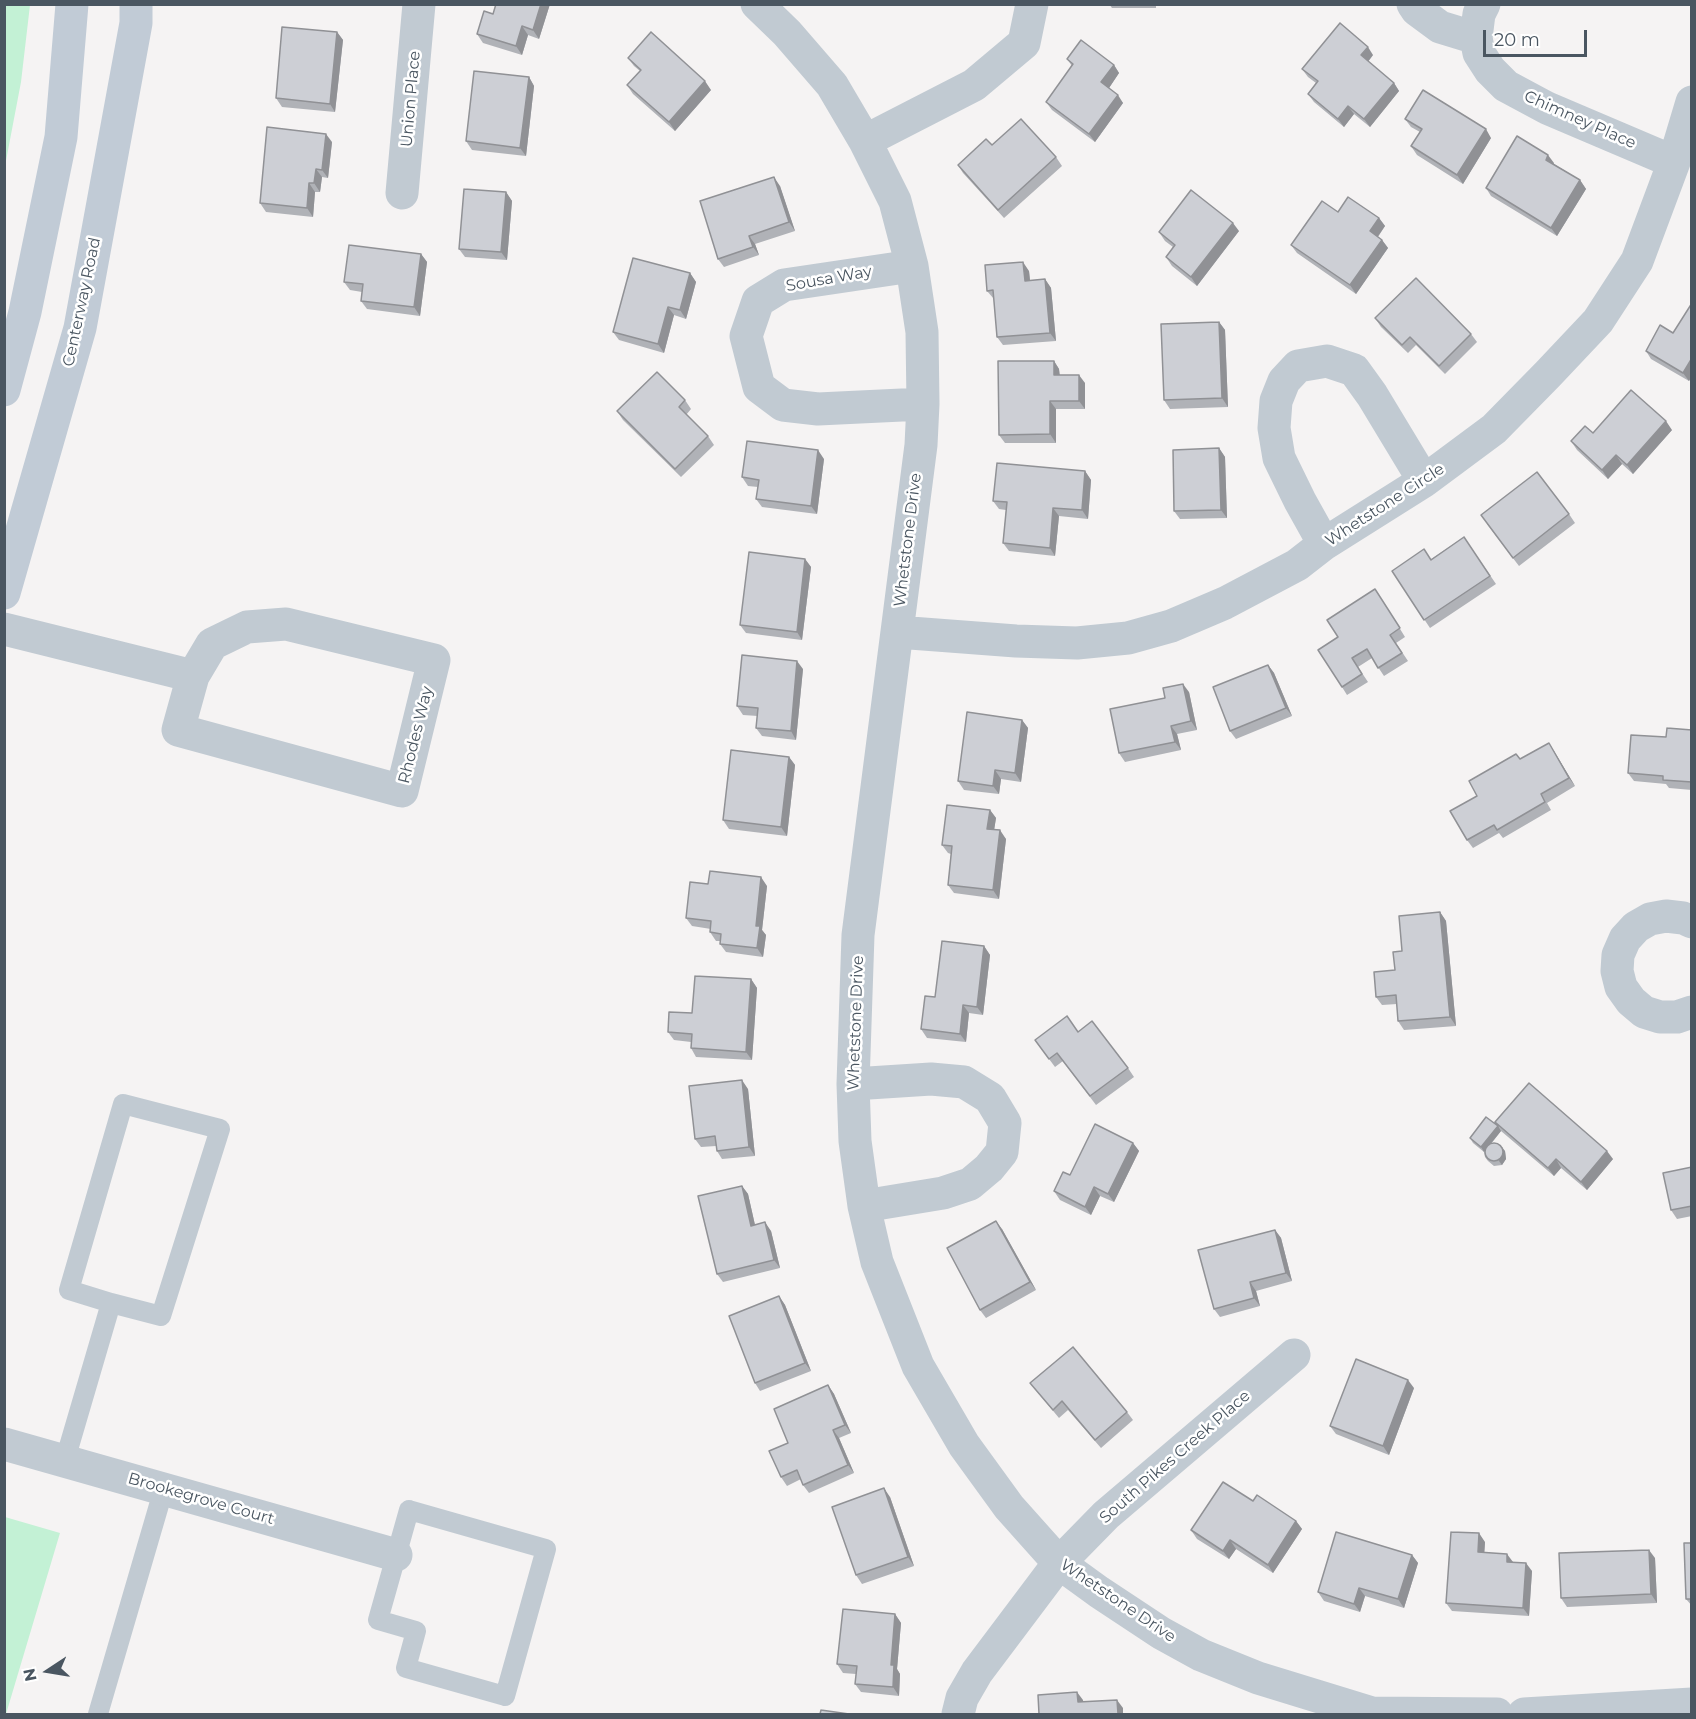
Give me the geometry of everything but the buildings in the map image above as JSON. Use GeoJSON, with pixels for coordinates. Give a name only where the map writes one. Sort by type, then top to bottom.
{"type":"FeatureCollection","features":[{"type":"Feature","properties":{"kind":"street"},"geometry":{"type":"LineString","coordinates":[[4,390],[25,312],[61,137],[72,4]]}},
{"type":"Feature","properties":{"kind":"street","name":"Centerway Road"},"geometry":{"type":"LineString","coordinates":[[4,593],[80,328],[136,23],[136,4]]}},
{"type":"Feature","properties":{"kind":"street","name":"Union Place"},"geometry":{"type":"LineString","coordinates":[[402,193],[419,4]]}},
{"type":"Feature","properties":{"kind":"street","name":"Whetstone Drive"},"geometry":{"type":"LineString","coordinates":[[757,4],[787,33],[832,85],[866,141],[895,201],[912,266],[921,332],[921,445],[858,935],[853,1084],[855,1141],[864,1206],[877,1262],[918,1365],[964,1446],[1009,1507],[1059,1563],[1161,1633],[1201,1655],[1258,1678],[1372,1714],[1497,1714]]}},
{"type":"Feature","properties":{"kind":"street"},"geometry":{"type":"LineString","coordinates":[[866,141],[974,85],[1024,43],[1032,4]]}},
{"type":"Feature","properties":{"kind":"street"},"geometry":{"type":"LineString","coordinates":[[1413,4],[1417,10],[1440,27],[1476,38],[1479,14],[1484,4]]}},
{"type":"Feature","properties":{"kind":"street","name":"Chimney Place"},"geometry":{"type":"LineString","coordinates":[[1476,38],[1479,53],[1490,70],[1506,86],[1547,108],[1674,162]]}},
{"type":"Feature","properties":{"kind":"street","name":"Whetstone Circle"},"geometry":{"type":"LineString","coordinates":[[897,632],[1077,643],[1128,638],[1171,626],[1225,603],[1297,564],[1324,544],[1424,481],[1494,429],[1598,321],[1637,261],[1674,162],[1692,102]]}},
{"type":"Feature","properties":{"kind":"street","name":"Sousa Way"},"geometry":{"type":"LineString","coordinates":[[912,266],[784,285],[758,301],[746,336],[759,387],[783,405],[819,410],[922,404]]}},
{"type":"Feature","properties":{"kind":"street"},"geometry":{"type":"LineString","coordinates":[[1324,544],[1279,458],[1274,428],[1276,401],[1284,381],[1298,366],[1327,361],[1354,370],[1372,395],[1424,481]]}},
{"type":"Feature","properties":{"kind":"street","name":"Rhodes Way"},"geometry":{"type":"LineString","coordinates":[[286,624],[434,660],[402,791],[178,730],[193,676],[212,644],[247,627],[267,625],[286,624]]}},
{"type":"Feature","properties":{"kind":"street"},"geometry":{"type":"LineString","coordinates":[[4,629],[193,676]]}},
{"type":"Feature","properties":{"kind":"street"},"geometry":{"type":"LineString","coordinates":[[1692,922],[1683,918],[1666,916],[1650,919],[1636,927],[1625,939],[1618,955],[1617,971],[1621,987],[1631,1001],[1644,1012],[1660,1017],[1677,1017],[1692,1012]]}},
{"type":"Feature","properties":{"kind":"street"},"geometry":{"type":"LineString","coordinates":[[853,1084],[931,1079],[964,1082],[990,1098],[1005,1123],[1002,1152],[989,1168],[970,1185],[943,1193],[864,1206]]}},
{"type":"Feature","properties":{"kind":"street","name":"South Pikes Creek Place"},"geometry":{"type":"LineString","coordinates":[[958,1714],[962,1698],[977,1672],[1059,1563],[1106,1515],[1294,1355]]}},
{"type":"Feature","properties":{"kind":"street","name":"Brookegrove Court"},"geometry":{"type":"LineString","coordinates":[[4,1444],[396,1556]]}},
{"type":"Feature","properties":{"kind":"street"},"geometry":{"type":"LineString","coordinates":[[1524,1714],[1692,1704]]}},
{"type":"Feature","properties":{"kind":"lane"},"geometry":{"type":"LineString","coordinates":[[123,1104],[220,1129],[161,1316],[111,1303],[69,1290],[123,1104]]}},
{"type":"Feature","properties":{"kind":"lane"},"geometry":{"type":"LineString","coordinates":[[65,1460],[111,1303]]}},
{"type":"Feature","properties":{"kind":"lane"},"geometry":{"type":"LineString","coordinates":[[98,1714],[164,1488]]}},
{"type":"Feature","properties":{"kind":"lane"},"geometry":{"type":"LineString","coordinates":[[409,1510],[546,1549],[506,1696],[406,1668],[416,1631],[378,1620],[396,1556],[409,1510]]}},
{"type":"Feature","properties":{"kind":"green space"},"geometry":{"type":"Polygon","coordinates":[[[5,4],[30,5],[21,82],[5,166],[5,4]]]}},
{"type":"Feature","properties":{"kind":"green space"},"geometry":{"type":"Polygon","coordinates":[[[5,1517],[60,1533],[6,1714],[4,1714],[5,1517]]]}}]}
